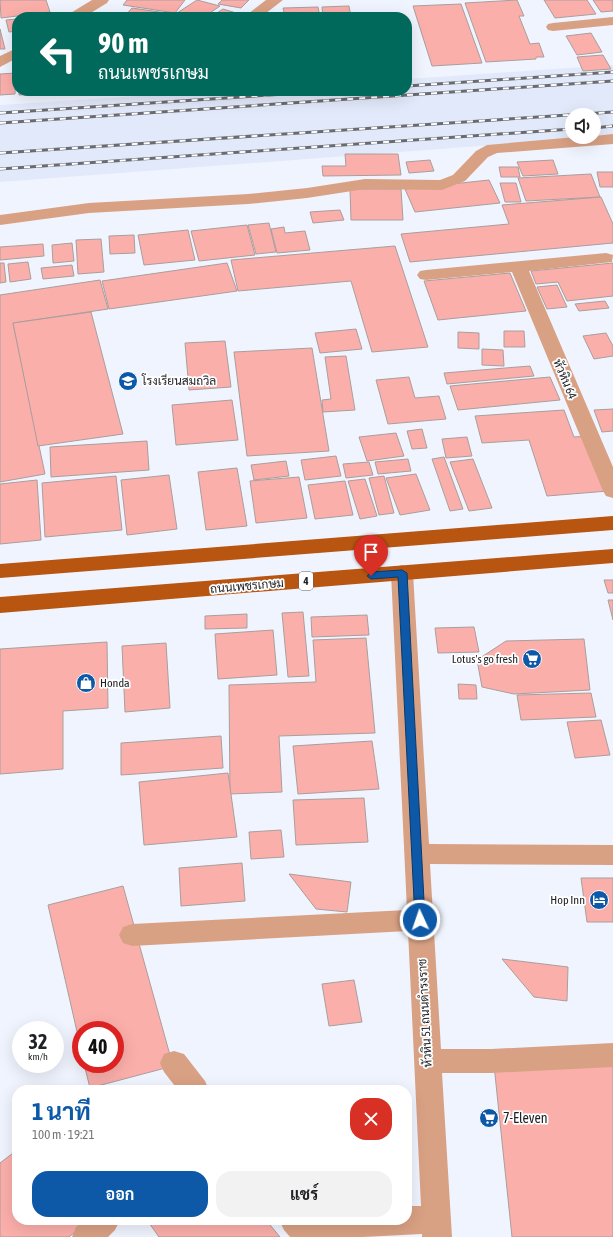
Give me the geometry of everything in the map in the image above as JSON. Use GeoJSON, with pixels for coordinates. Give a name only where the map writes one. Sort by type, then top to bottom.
{"type":"FeatureCollection","features":[{"type":"Feature","properties":{"kind":"main road"},"geometry":{"type":"LineString","coordinates":[[0,571],[613,523]]}},
{"type":"Feature","properties":{"kind":"main road"},"geometry":{"type":"LineString","coordinates":[[395,540],[402,573]]}},
{"type":"Feature","properties":{"kind":"main road","name":"ถนนเพชรเกษม"},"geometry":{"type":"LineString","coordinates":[[0,605],[613,556]]}},
{"type":"Feature","properties":{"kind":"street"},"geometry":{"type":"LineString","coordinates":[[82,12],[102,0]]}},
{"type":"Feature","properties":{"kind":"street"},"geometry":{"type":"LineString","coordinates":[[258,12],[276,0]]}},
{"type":"Feature","properties":{"kind":"street"},"geometry":{"type":"LineString","coordinates":[[553,27],[613,20]]}},
{"type":"Feature","properties":{"kind":"street"},"geometry":{"type":"LineString","coordinates":[[0,62],[12,55]]}},
{"type":"Feature","properties":{"kind":"street"},"geometry":{"type":"LineString","coordinates":[[0,220],[89,208],[255,198],[307,193],[365,184],[442,185],[459,178],[482,154],[493,148],[613,139]]}},
{"type":"Feature","properties":{"kind":"street"},"geometry":{"type":"LineString","coordinates":[[426,275],[606,258]]}},
{"type":"Feature","properties":{"kind":"street","name":"หัวหิน 64"},"geometry":{"type":"LineString","coordinates":[[518,266],[613,491]]}},
{"type":"Feature","properties":{"kind":"street","name":"หัวหิน 51 ถนนดำรงราช"},"geometry":{"type":"LineString","coordinates":[[402,573],[436,1228]]}},
{"type":"Feature","properties":{"kind":"street"},"geometry":{"type":"LineString","coordinates":[[417,854],[613,855]]}},
{"type":"Feature","properties":{"kind":"street"},"geometry":{"type":"LineString","coordinates":[[132,935],[420,920]]}},
{"type":"Feature","properties":{"kind":"street"},"geometry":{"type":"LineString","coordinates":[[428,1061],[491,1061],[613,1055]]}},
{"type":"Feature","properties":{"kind":"street"},"geometry":{"type":"LineString","coordinates":[[174,1063],[191,1085]]}},
{"type":"Feature","properties":{"kind":"street"},"geometry":{"type":"LineString","coordinates":[[87,1237],[100,1225]]}},
{"type":"Feature","properties":{"kind":"street"},"geometry":{"type":"LineString","coordinates":[[297,1225],[436,1228]]}},
{"type":"Feature","properties":{"kind":"shaded area"},"geometry":{"type":"Polygon","coordinates":[[[613,65],[613,136],[601,137],[601,108],[565,108],[565,140],[0,182],[0,105],[139,96],[412,96],[412,79],[613,65]]]}},
{"type":"Feature","properties":{"kind":"building"},"geometry":{"type":"Polygon","coordinates":[[[0,0],[46,0],[50,12],[12,12],[12,17],[1,18],[0,0]]]}},
{"type":"Feature","properties":{"kind":"building"},"geometry":{"type":"Polygon","coordinates":[[[127,0],[185,0],[176,12],[123,5],[127,0]]]}},
{"type":"Feature","properties":{"kind":"building"},"geometry":{"type":"Polygon","coordinates":[[[197,0],[220,6],[211,12],[179,12],[197,0]]]}},
{"type":"Feature","properties":{"kind":"building"},"geometry":{"type":"Polygon","coordinates":[[[222,0],[249,0],[241,8],[218,4],[222,0]]]}},
{"type":"Feature","properties":{"kind":"building"},"geometry":{"type":"Polygon","coordinates":[[[517,0],[524,16],[519,16],[530,44],[539,43],[544,57],[536,57],[536,59],[486,62],[465,3],[517,0]]]}},
{"type":"Feature","properties":{"kind":"building"},"geometry":{"type":"Polygon","coordinates":[[[544,0],[587,0],[596,14],[555,18],[544,0]]]}},
{"type":"Feature","properties":{"kind":"building"},"geometry":{"type":"Polygon","coordinates":[[[593,0],[613,0],[613,11],[601,12],[593,0]]]}},
{"type":"Feature","properties":{"kind":"building"},"geometry":{"type":"Polygon","coordinates":[[[461,4],[482,63],[432,66],[413,6],[461,4]]]}},
{"type":"Feature","properties":{"kind":"building"},"geometry":{"type":"Polygon","coordinates":[[[349,6],[350,12],[322,12],[322,7],[349,6]]]}},
{"type":"Feature","properties":{"kind":"building"},"geometry":{"type":"Polygon","coordinates":[[[318,7],[319,12],[284,12],[283,8],[318,7]]]}},
{"type":"Feature","properties":{"kind":"building"},"geometry":{"type":"Polygon","coordinates":[[[132,8],[159,12],[128,12],[132,8]]]}},
{"type":"Feature","properties":{"kind":"building"},"geometry":{"type":"Polygon","coordinates":[[[223,9],[233,12],[218,12],[223,9]]]}},
{"type":"Feature","properties":{"kind":"building"},"geometry":{"type":"Polygon","coordinates":[[[12,19],[12,32],[9,32],[6,20],[12,19]]]}},
{"type":"Feature","properties":{"kind":"building"},"geometry":{"type":"Polygon","coordinates":[[[0,29],[5,49],[0,49],[0,29]]]}},
{"type":"Feature","properties":{"kind":"building"},"geometry":{"type":"Polygon","coordinates":[[[591,33],[602,52],[577,55],[566,36],[591,33]]]}},
{"type":"Feature","properties":{"kind":"building"},"geometry":{"type":"Polygon","coordinates":[[[603,55],[611,69],[583,71],[577,57],[603,55]]]}},
{"type":"Feature","properties":{"kind":"building"},"geometry":{"type":"Polygon","coordinates":[[[12,73],[12,94],[0,95],[0,74],[12,73]]]}},
{"type":"Feature","properties":{"kind":"building"},"geometry":{"type":"Polygon","coordinates":[[[345,154],[398,154],[401,175],[323,176],[322,166],[346,166],[345,154]]]}},
{"type":"Feature","properties":{"kind":"building"},"geometry":{"type":"Polygon","coordinates":[[[430,160],[434,171],[409,173],[406,162],[430,160]]]}},
{"type":"Feature","properties":{"kind":"building"},"geometry":{"type":"Polygon","coordinates":[[[553,160],[558,174],[523,176],[517,162],[553,160]]]}},
{"type":"Feature","properties":{"kind":"building"},"geometry":{"type":"Polygon","coordinates":[[[499,167],[518,167],[520,177],[501,177],[499,167]]]}},
{"type":"Feature","properties":{"kind":"building"},"geometry":{"type":"Polygon","coordinates":[[[597,172],[613,172],[613,187],[600,187],[597,172]]]}},
{"type":"Feature","properties":{"kind":"building"},"geometry":{"type":"Polygon","coordinates":[[[591,174],[600,197],[526,201],[518,178],[591,174]]]}},
{"type":"Feature","properties":{"kind":"building"},"geometry":{"type":"Polygon","coordinates":[[[489,180],[500,203],[415,212],[405,189],[489,180]]]}},
{"type":"Feature","properties":{"kind":"building"},"geometry":{"type":"Polygon","coordinates":[[[500,183],[516,183],[521,202],[505,202],[500,183]]]}},
{"type":"Feature","properties":{"kind":"building"},"geometry":{"type":"Polygon","coordinates":[[[350,189],[401,189],[403,220],[351,220],[350,189]]]}},
{"type":"Feature","properties":{"kind":"building"},"geometry":{"type":"Polygon","coordinates":[[[601,197],[613,224],[613,243],[410,262],[401,234],[509,224],[502,205],[601,197]]]}},
{"type":"Feature","properties":{"kind":"building"},"geometry":{"type":"Polygon","coordinates":[[[340,210],[344,220],[313,223],[310,212],[340,210]]]}},
{"type":"Feature","properties":{"kind":"building"},"geometry":{"type":"Polygon","coordinates":[[[269,223],[276,252],[256,254],[248,225],[269,223]]]}},
{"type":"Feature","properties":{"kind":"building"},"geometry":{"type":"Polygon","coordinates":[[[247,225],[255,255],[199,261],[191,231],[247,225]]]}},
{"type":"Feature","properties":{"kind":"building"},"geometry":{"type":"Polygon","coordinates":[[[284,227],[285,233],[305,231],[310,250],[277,253],[271,229],[284,227]]]}},
{"type":"Feature","properties":{"kind":"building"},"geometry":{"type":"Polygon","coordinates":[[[188,230],[195,260],[144,265],[138,235],[188,230]]]}},
{"type":"Feature","properties":{"kind":"building"},"geometry":{"type":"Polygon","coordinates":[[[134,235],[135,253],[110,254],[109,236],[134,235]]]}},
{"type":"Feature","properties":{"kind":"building"},"geometry":{"type":"Polygon","coordinates":[[[101,239],[104,272],[78,274],[76,240],[101,239]]]}},
{"type":"Feature","properties":{"kind":"building"},"geometry":{"type":"Polygon","coordinates":[[[72,243],[74,261],[53,263],[52,245],[72,243]]]}},
{"type":"Feature","properties":{"kind":"building"},"geometry":{"type":"Polygon","coordinates":[[[43,244],[44,256],[0,260],[0,247],[43,244]]]}},
{"type":"Feature","properties":{"kind":"building"},"geometry":{"type":"Polygon","coordinates":[[[395,246],[428,347],[372,352],[351,281],[238,291],[231,260],[395,246]]]}},
{"type":"Feature","properties":{"kind":"building"},"geometry":{"type":"Polygon","coordinates":[[[28,262],[31,279],[10,282],[8,264],[28,262]]]}},
{"type":"Feature","properties":{"kind":"building"},"geometry":{"type":"Polygon","coordinates":[[[0,263],[4,263],[6,282],[0,283],[0,263]]]}},
{"type":"Feature","properties":{"kind":"building"},"geometry":{"type":"Polygon","coordinates":[[[227,263],[237,291],[109,309],[102,281],[227,263]]]}},
{"type":"Feature","properties":{"kind":"building"},"geometry":{"type":"Polygon","coordinates":[[[613,263],[613,296],[567,301],[558,282],[536,284],[531,271],[613,263]]]}},
{"type":"Feature","properties":{"kind":"building"},"geometry":{"type":"Polygon","coordinates":[[[72,265],[74,276],[43,279],[41,268],[72,265]]]}},
{"type":"Feature","properties":{"kind":"building"},"geometry":{"type":"Polygon","coordinates":[[[510,273],[526,311],[438,320],[424,281],[510,273]]]}},
{"type":"Feature","properties":{"kind":"building"},"geometry":{"type":"Polygon","coordinates":[[[100,280],[108,309],[13,323],[45,474],[0,482],[0,295],[100,280]]]}},
{"type":"Feature","properties":{"kind":"building"},"geometry":{"type":"Polygon","coordinates":[[[557,285],[567,307],[547,309],[537,287],[557,285]]]}},
{"type":"Feature","properties":{"kind":"building"},"geometry":{"type":"Polygon","coordinates":[[[605,301],[609,308],[579,311],[575,304],[605,301]]]}},
{"type":"Feature","properties":{"kind":"building"},"geometry":{"type":"Polygon","coordinates":[[[91,312],[123,434],[38,446],[13,323],[91,312]]]}},
{"type":"Feature","properties":{"kind":"building"},"geometry":{"type":"Polygon","coordinates":[[[356,329],[362,349],[320,353],[315,333],[356,329]]]}},
{"type":"Feature","properties":{"kind":"building"},"geometry":{"type":"Polygon","coordinates":[[[504,331],[524,331],[525,347],[504,347],[504,331]]]}},
{"type":"Feature","properties":{"kind":"building"},"geometry":{"type":"Polygon","coordinates":[[[458,332],[479,333],[479,349],[458,348],[458,332]]]}},
{"type":"Feature","properties":{"kind":"building"},"geometry":{"type":"Polygon","coordinates":[[[606,333],[613,346],[613,356],[594,359],[583,336],[606,333]]]}},
{"type":"Feature","properties":{"kind":"building"},"geometry":{"type":"Polygon","coordinates":[[[225,341],[231,387],[189,390],[185,343],[225,341]]]}},
{"type":"Feature","properties":{"kind":"building"},"geometry":{"type":"Polygon","coordinates":[[[312,348],[329,451],[247,456],[234,352],[312,348]]]}},
{"type":"Feature","properties":{"kind":"building"},"geometry":{"type":"Polygon","coordinates":[[[482,349],[503,350],[504,366],[482,365],[482,349]]]}},
{"type":"Feature","properties":{"kind":"building"},"geometry":{"type":"Polygon","coordinates":[[[346,356],[355,410],[323,412],[322,400],[331,399],[325,357],[346,356]]]}},
{"type":"Feature","properties":{"kind":"building"},"geometry":{"type":"Polygon","coordinates":[[[530,366],[534,376],[447,384],[444,373],[530,366]]]}},
{"type":"Feature","properties":{"kind":"building"},"geometry":{"type":"Polygon","coordinates":[[[409,377],[415,398],[439,396],[446,419],[388,424],[376,380],[409,377]]]}},
{"type":"Feature","properties":{"kind":"building"},"geometry":{"type":"Polygon","coordinates":[[[550,377],[560,400],[458,410],[450,386],[550,377]]]}},
{"type":"Feature","properties":{"kind":"building"},"geometry":{"type":"Polygon","coordinates":[[[232,400],[238,440],[176,445],[172,405],[232,400]]]}},
{"type":"Feature","properties":{"kind":"building"},"geometry":{"type":"Polygon","coordinates":[[[613,409],[613,431],[602,432],[594,410],[613,409]]]}},
{"type":"Feature","properties":{"kind":"building"},"geometry":{"type":"Polygon","coordinates":[[[564,410],[574,437],[589,436],[608,491],[547,496],[529,440],[482,443],[475,416],[564,410]]]}},
{"type":"Feature","properties":{"kind":"building"},"geometry":{"type":"Polygon","coordinates":[[[422,429],[427,448],[412,449],[407,431],[422,429]]]}},
{"type":"Feature","properties":{"kind":"building"},"geometry":{"type":"Polygon","coordinates":[[[396,433],[404,456],[367,461],[359,437],[396,433]]]}},
{"type":"Feature","properties":{"kind":"building"},"geometry":{"type":"Polygon","coordinates":[[[467,437],[472,456],[446,458],[442,439],[467,437]]]}},
{"type":"Feature","properties":{"kind":"building"},"geometry":{"type":"Polygon","coordinates":[[[147,441],[149,470],[51,477],[50,447],[147,441]]]}},
{"type":"Feature","properties":{"kind":"building"},"geometry":{"type":"Polygon","coordinates":[[[336,456],[341,476],[305,480],[301,460],[336,456]]]}},
{"type":"Feature","properties":{"kind":"building"},"geometry":{"type":"Polygon","coordinates":[[[444,457],[463,509],[450,511],[432,459],[444,457]]]}},
{"type":"Feature","properties":{"kind":"building"},"geometry":{"type":"Polygon","coordinates":[[[408,459],[411,471],[378,474],[375,462],[408,459]]]}},
{"type":"Feature","properties":{"kind":"building"},"geometry":{"type":"Polygon","coordinates":[[[473,459],[492,508],[469,511],[450,462],[473,459]]]}},
{"type":"Feature","properties":{"kind":"building"},"geometry":{"type":"Polygon","coordinates":[[[286,461],[289,476],[254,480],[251,465],[286,461]]]}},
{"type":"Feature","properties":{"kind":"building"},"geometry":{"type":"Polygon","coordinates":[[[369,462],[373,475],[346,478],[343,464],[369,462]]]}},
{"type":"Feature","properties":{"kind":"building"},"geometry":{"type":"Polygon","coordinates":[[[237,468],[247,526],[206,530],[198,472],[237,468]]]}},
{"type":"Feature","properties":{"kind":"building"},"geometry":{"type":"Polygon","coordinates":[[[416,474],[430,510],[400,515],[386,478],[416,474]]]}},
{"type":"Feature","properties":{"kind":"building"},"geometry":{"type":"Polygon","coordinates":[[[169,475],[177,529],[127,535],[121,480],[169,475]]]}},
{"type":"Feature","properties":{"kind":"building"},"geometry":{"type":"Polygon","coordinates":[[[116,476],[122,530],[45,537],[42,483],[116,476]]]}},
{"type":"Feature","properties":{"kind":"building"},"geometry":{"type":"Polygon","coordinates":[[[384,476],[394,513],[379,515],[369,478],[384,476]]]}},
{"type":"Feature","properties":{"kind":"building"},"geometry":{"type":"Polygon","coordinates":[[[299,477],[307,518],[256,523],[250,481],[299,477]]]}},
{"type":"Feature","properties":{"kind":"building"},"geometry":{"type":"Polygon","coordinates":[[[365,479],[377,516],[360,519],[348,481],[365,479]]]}},
{"type":"Feature","properties":{"kind":"building"},"geometry":{"type":"Polygon","coordinates":[[[37,480],[41,540],[0,544],[0,484],[37,480]]]}},
{"type":"Feature","properties":{"kind":"building"},"geometry":{"type":"Polygon","coordinates":[[[345,481],[353,515],[315,519],[308,485],[345,481]]]}},
{"type":"Feature","properties":{"kind":"building"},"geometry":{"type":"Polygon","coordinates":[[[604,580],[613,580],[613,593],[608,593],[604,580]]]}},
{"type":"Feature","properties":{"kind":"building"},"geometry":{"type":"Polygon","coordinates":[[[608,600],[613,600],[613,620],[608,600]]]}},
{"type":"Feature","properties":{"kind":"building"},"geometry":{"type":"Polygon","coordinates":[[[303,612],[309,676],[288,677],[282,613],[303,612]]]}},
{"type":"Feature","properties":{"kind":"building"},"geometry":{"type":"Polygon","coordinates":[[[247,614],[247,628],[205,629],[205,616],[247,614]]]}},
{"type":"Feature","properties":{"kind":"building"},"geometry":{"type":"Polygon","coordinates":[[[367,615],[369,635],[312,637],[311,617],[367,615]]]}},
{"type":"Feature","properties":{"kind":"building"},"geometry":{"type":"Polygon","coordinates":[[[474,627],[479,652],[438,653],[435,628],[474,627]]]}},
{"type":"Feature","properties":{"kind":"building"},"geometry":{"type":"Polygon","coordinates":[[[273,630],[277,675],[218,679],[215,634],[273,630]]]}},
{"type":"Feature","properties":{"kind":"building"},"geometry":{"type":"Polygon","coordinates":[[[366,638],[375,733],[279,736],[282,792],[230,794],[229,685],[316,682],[313,640],[366,638]]]}},
{"type":"Feature","properties":{"kind":"building"},"geometry":{"type":"Polygon","coordinates":[[[584,639],[590,690],[514,694],[482,687],[477,660],[506,641],[584,639]]]}},
{"type":"Feature","properties":{"kind":"building"},"geometry":{"type":"Polygon","coordinates":[[[107,642],[108,708],[63,711],[63,769],[0,774],[0,649],[107,642]]]}},
{"type":"Feature","properties":{"kind":"building"},"geometry":{"type":"Polygon","coordinates":[[[166,643],[170,708],[125,712],[122,646],[166,643]]]}},
{"type":"Feature","properties":{"kind":"building"},"geometry":{"type":"Polygon","coordinates":[[[458,684],[476,685],[477,699],[459,699],[458,684]]]}},
{"type":"Feature","properties":{"kind":"building"},"geometry":{"type":"Polygon","coordinates":[[[591,693],[596,717],[521,720],[517,695],[591,693]]]}},
{"type":"Feature","properties":{"kind":"building"},"geometry":{"type":"Polygon","coordinates":[[[601,720],[610,755],[575,758],[567,722],[601,720]]]}},
{"type":"Feature","properties":{"kind":"building"},"geometry":{"type":"Polygon","coordinates":[[[221,736],[223,768],[121,775],[121,743],[221,736]]]}},
{"type":"Feature","properties":{"kind":"building"},"geometry":{"type":"Polygon","coordinates":[[[372,741],[379,789],[298,794],[293,746],[372,741]]]}},
{"type":"Feature","properties":{"kind":"building"},"geometry":{"type":"Polygon","coordinates":[[[228,773],[237,837],[144,845],[139,782],[228,773]]]}},
{"type":"Feature","properties":{"kind":"building"},"geometry":{"type":"Polygon","coordinates":[[[364,798],[368,842],[296,845],[293,800],[364,798]]]}},
{"type":"Feature","properties":{"kind":"building"},"geometry":{"type":"Polygon","coordinates":[[[281,830],[284,857],[251,859],[249,832],[281,830]]]}},
{"type":"Feature","properties":{"kind":"building"},"geometry":{"type":"Polygon","coordinates":[[[242,863],[245,901],[181,906],[179,868],[242,863]]]}},
{"type":"Feature","properties":{"kind":"building"},"geometry":{"type":"Polygon","coordinates":[[[289,874],[351,882],[347,912],[316,909],[289,874]]]}},
{"type":"Feature","properties":{"kind":"building","name":"Hop Inn"},"geometry":{"type":"Polygon","coordinates":[[[581,878],[613,878],[613,922],[587,922],[581,878]]]}},
{"type":"Feature","properties":{"kind":"building"},"geometry":{"type":"Polygon","coordinates":[[[123,886],[173,1066],[101,1085],[89,1085],[86,1073],[124,1073],[124,1021],[75,1021],[48,905],[123,886]]]}},
{"type":"Feature","properties":{"kind":"building"},"geometry":{"type":"Polygon","coordinates":[[[502,959],[568,967],[567,1001],[534,997],[502,959]]]}},
{"type":"Feature","properties":{"kind":"building"},"geometry":{"type":"Polygon","coordinates":[[[354,980],[362,1022],[329,1026],[322,984],[354,980]]]}},
{"type":"Feature","properties":{"kind":"building"},"geometry":{"type":"Polygon","coordinates":[[[613,1060],[613,1237],[512,1237],[494,1065],[613,1060]]]}},
{"type":"Feature","properties":{"kind":"building"},"geometry":{"type":"Polygon","coordinates":[[[12,1154],[12,1225],[83,1225],[69,1237],[0,1237],[0,1163],[12,1154]]]}},
{"type":"Feature","properties":{"kind":"building"},"geometry":{"type":"Polygon","coordinates":[[[151,1225],[270,1225],[280,1237],[159,1237],[151,1225]]]}},
{"type":"Feature","properties":{"kind":"railway"},"geometry":{"type":"LineString","coordinates":[[412,86],[613,72]]}},
{"type":"Feature","properties":{"kind":"railway"},"geometry":{"type":"LineString","coordinates":[[412,95],[613,81]]}},
{"type":"Feature","properties":{"kind":"railway"},"geometry":{"type":"LineString","coordinates":[[0,113],[256,96]]}},
{"type":"Feature","properties":{"kind":"railway"},"geometry":{"type":"LineString","coordinates":[[0,123],[394,96]]}},
{"type":"Feature","properties":{"kind":"railway"},"geometry":{"type":"LineString","coordinates":[[0,153],[613,112]]}},
{"type":"Feature","properties":{"kind":"railway"},"geometry":{"type":"LineString","coordinates":[[601,127],[613,126]]}},
{"type":"Feature","properties":{"kind":"railway"},"geometry":{"type":"LineString","coordinates":[[0,169],[565,129]]}},
{"type":"Feature","properties":{"kind":"place","name":"โรงเรียนสมถวิล"},"geometry":{"type":"Point","coordinates":[128,381]}},
{"type":"Feature","properties":{"kind":"place","name":"Lotus's go fresh"},"geometry":{"type":"Point","coordinates":[532,659]}},
{"type":"Feature","properties":{"kind":"place","name":"Honda"},"geometry":{"type":"Point","coordinates":[86,683]}},
{"type":"Feature","properties":{"kind":"place","name":"Hop Inn"},"geometry":{"type":"Point","coordinates":[599,900]}},
{"type":"Feature","properties":{"kind":"place","name":"7-Eleven"},"geometry":{"type":"Point","coordinates":[489,1118]}},
{"type":"Feature","properties":{"kind":"route"},"geometry":{"type":"LineString","coordinates":[[371,576],[402,573],[420,920]]}}]}
